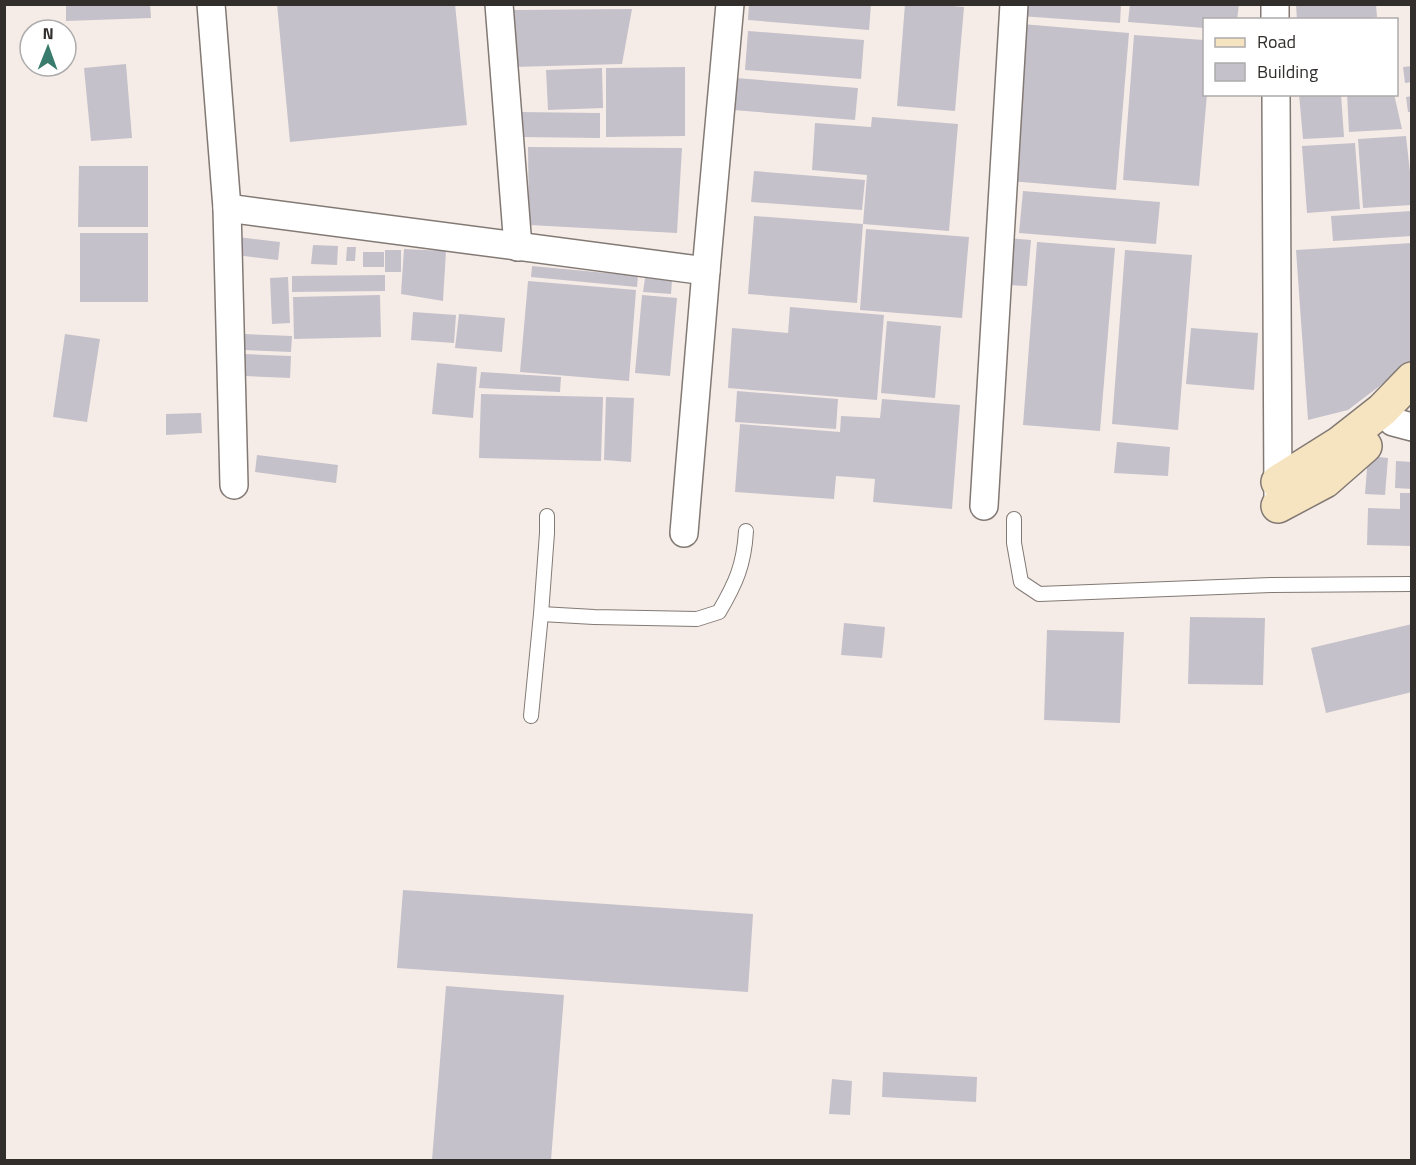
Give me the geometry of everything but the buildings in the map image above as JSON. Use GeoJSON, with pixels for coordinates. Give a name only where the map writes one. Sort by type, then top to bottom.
{"type":"FeatureCollection","features":[{"type":"Feature","properties":{"kind":"street"},"geometry":{"type":"LineString","coordinates":[[211,4],[228,208],[234,485]]}},
{"type":"Feature","properties":{"kind":"street"},"geometry":{"type":"LineString","coordinates":[[499,4],[518,247]]}},
{"type":"Feature","properties":{"kind":"street"},"geometry":{"type":"LineString","coordinates":[[684,533],[730,4]]}},
{"type":"Feature","properties":{"kind":"street"},"geometry":{"type":"LineString","coordinates":[[984,506],[1014,4]]}},
{"type":"Feature","properties":{"kind":"street"},"geometry":{"type":"LineString","coordinates":[[1276,96],[1278,494]]}},
{"type":"Feature","properties":{"kind":"street"},"geometry":{"type":"LineString","coordinates":[[228,208],[706,271]]}},
{"type":"Feature","properties":{"kind":"street"},"geometry":{"type":"LineString","coordinates":[[1278,494],[1382,410],[1412,379]]}},
{"type":"Feature","properties":{"kind":"street"},"geometry":{"type":"LineString","coordinates":[[1278,494],[1325,481],[1405,418]]}},
{"type":"Feature","properties":{"kind":"lane"},"geometry":{"type":"LineString","coordinates":[[531,716],[541,614],[547,516]]}},
{"type":"Feature","properties":{"kind":"lane"},"geometry":{"type":"LineString","coordinates":[[1014,519],[1014,543],[1022,582],[1039,594],[1271,585],[1412,584]]}},
{"type":"Feature","properties":{"kind":"lane"},"geometry":{"type":"LineString","coordinates":[[541,614],[594,618],[697,619],[718,612],[730,593],[742,562],[746,531]]}}]}
